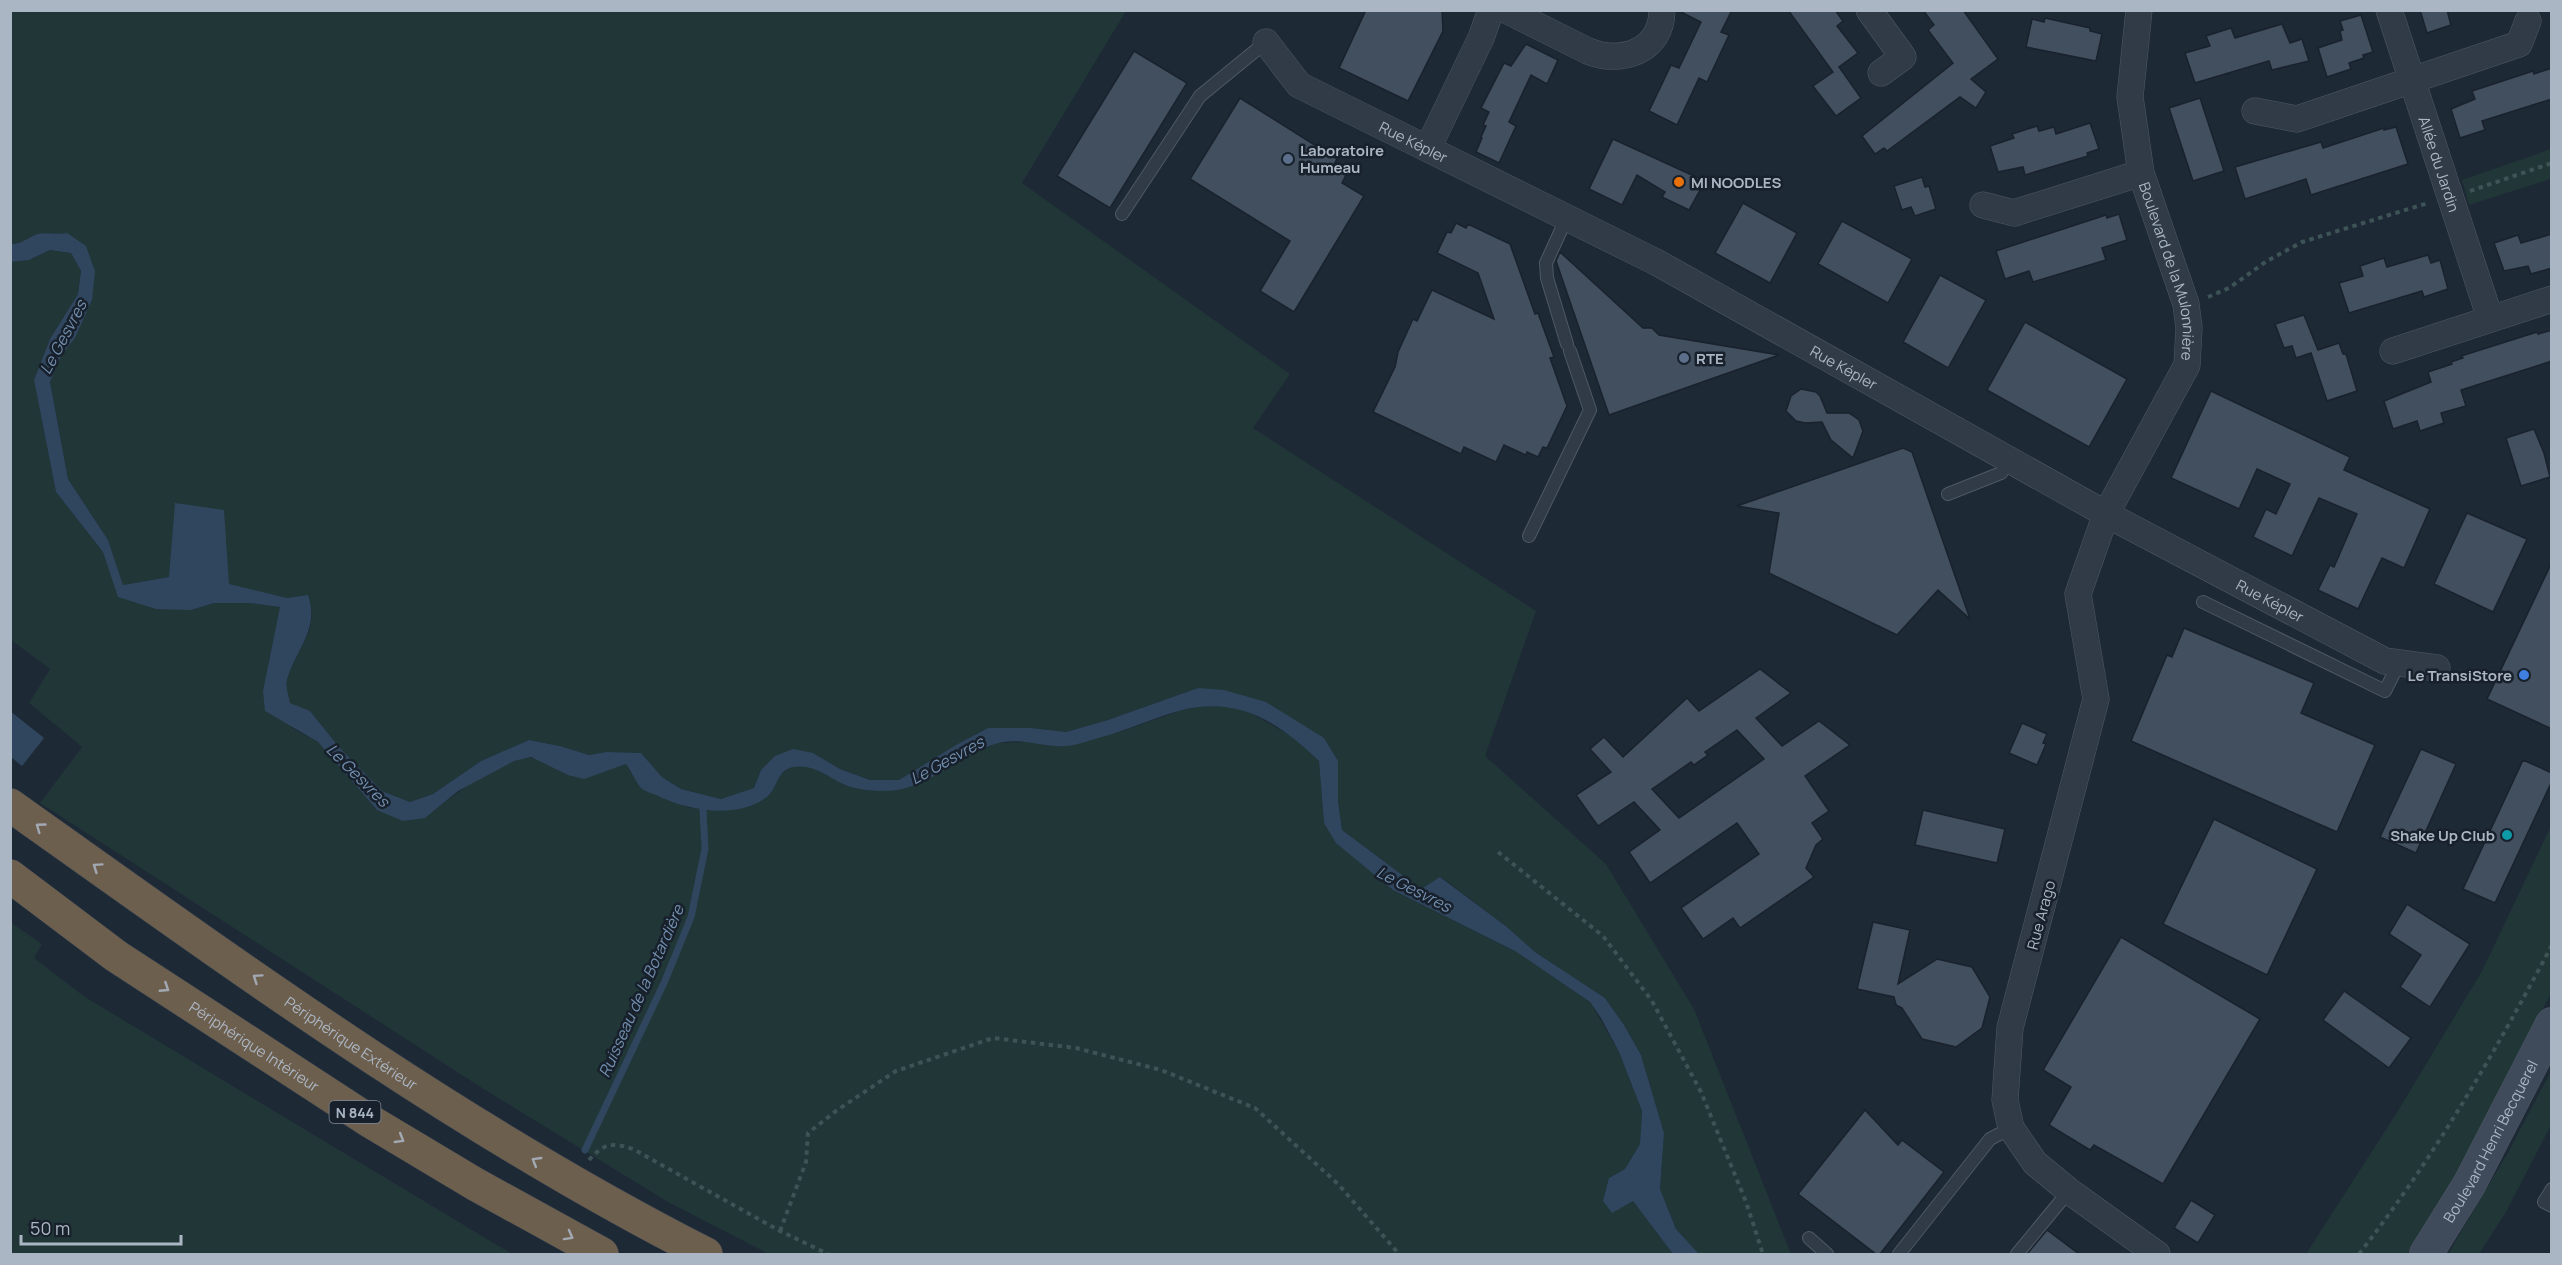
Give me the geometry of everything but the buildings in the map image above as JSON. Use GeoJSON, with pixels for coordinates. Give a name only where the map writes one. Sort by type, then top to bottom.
{"type":"FeatureCollection","features":[{"type":"Feature","properties":{"kind":"highway","name":"Périphérique Extérieur"},"geometry":{"type":"LineString","coordinates":[[10,805],[286,998],[445,1105],[549,1169],[706,1254]]}},
{"type":"Feature","properties":{"kind":"highway","name":"Périphérique Intérieur"},"geometry":{"type":"LineString","coordinates":[[10,876],[116,956],[368,1120],[475,1184],[602,1254]]}},
{"type":"Feature","properties":{"kind":"highway"},"geometry":{"type":"LineString","coordinates":[[10,900],[116,956]]}},
{"type":"Feature","properties":{"kind":"main road","name":"Boulevard Henri Becquerel"},"geometry":{"type":"LineString","coordinates":[[2426,1254],[2469,1185],[2552,1024]]}},
{"type":"Feature","properties":{"kind":"street"},"geometry":{"type":"LineString","coordinates":[[1428,148],[1481,38],[1491,10]]}},
{"type":"Feature","properties":{"kind":"street"},"geometry":{"type":"LineString","coordinates":[[1506,10],[1601,57],[1615,58],[1633,54],[1647,45],[1656,32],[1662,10]]}},
{"type":"Feature","properties":{"kind":"street"},"geometry":{"type":"LineString","coordinates":[[1869,10],[1903,57],[1881,73]]}},
{"type":"Feature","properties":{"kind":"street","name":"Allée du Jardin"},"geometry":{"type":"LineString","coordinates":[[2389,10],[2490,318]]}},
{"type":"Feature","properties":{"kind":"street","name":"Boulevard de la Mulonnière"},"geometry":{"type":"LineString","coordinates":[[2106,514],[2187,365],[2189,328],[2186,304],[2141,173],[2130,97],[2133,12]]}},
{"type":"Feature","properties":{"kind":"street"},"geometry":{"type":"LineString","coordinates":[[2255,111],[2297,119],[2519,44],[2528,21]]}},
{"type":"Feature","properties":{"kind":"street","name":"Rue Képler"},"geometry":{"type":"LineString","coordinates":[[1266,42],[1299,85],[1656,262],[2106,514],[2385,661],[2438,668]]}},
{"type":"Feature","properties":{"kind":"street"},"geometry":{"type":"LineString","coordinates":[[1983,205],[2013,213],[2141,173]]}},
{"type":"Feature","properties":{"kind":"street"},"geometry":{"type":"LineString","coordinates":[[2393,351],[2552,299]]}},
{"type":"Feature","properties":{"kind":"street","name":"Rue Arago"},"geometry":{"type":"LineString","coordinates":[[2106,514],[2078,594],[2096,699],[2010,1028],[2005,1100],[2011,1128],[2035,1163],[2069,1191],[2157,1254]]}},
{"type":"Feature","properties":{"kind":"lane"},"geometry":{"type":"LineString","coordinates":[[1122,214],[1200,96],[1266,42]]}},
{"type":"Feature","properties":{"kind":"lane"},"geometry":{"type":"LineString","coordinates":[[1529,536],[1590,410],[1547,278],[1546,263],[1567,217]]}},
{"type":"Feature","properties":{"kind":"lane"},"geometry":{"type":"LineString","coordinates":[[1948,494],[2001,473],[2010,460]]}},
{"type":"Feature","properties":{"kind":"lane"},"geometry":{"type":"LineString","coordinates":[[2203,602],[2385,692],[2399,663]]}},
{"type":"Feature","properties":{"kind":"lane"},"geometry":{"type":"LineString","coordinates":[[1899,1254],[1990,1139],[2011,1128]]}},
{"type":"Feature","properties":{"kind":"lane"},"geometry":{"type":"LineString","coordinates":[[2552,1189],[2544,1202],[2552,1206]]}},
{"type":"Feature","properties":{"kind":"lane"},"geometry":{"type":"LineString","coordinates":[[2017,1254],[2069,1191]]}},
{"type":"Feature","properties":{"kind":"lane"},"geometry":{"type":"LineString","coordinates":[[1809,1238],[1827,1254]]}},
{"type":"Feature","properties":{"kind":"path"},"geometry":{"type":"LineString","coordinates":[[2186,304],[2229,288],[2266,261],[2302,242],[2552,163]]}},
{"type":"Feature","properties":{"kind":"path"},"geometry":{"type":"LineString","coordinates":[[1497,852],[1603,936],[1652,1001],[1701,1092],[1746,1202],[1763,1254]]}},
{"type":"Feature","properties":{"kind":"path"},"geometry":{"type":"LineString","coordinates":[[2359,1254],[2383,1224],[2466,1099],[2552,945]]}},
{"type":"Feature","properties":{"kind":"path"},"geometry":{"type":"LineString","coordinates":[[780,1232],[806,1162],[808,1133],[836,1111],[896,1071],[993,1038],[1076,1048],[1161,1070],[1255,1108],[1338,1184],[1399,1254]]}},
{"type":"Feature","properties":{"kind":"path"},"geometry":{"type":"LineString","coordinates":[[587,1163],[602,1148],[616,1143],[633,1149],[780,1232],[828,1254]]}},
{"type":"Feature","properties":{"kind":"green space"},"geometry":{"type":"Polygon","coordinates":[[[10,11],[1126,11],[1022,183],[1290,374],[1253,428],[1536,611],[1485,756],[1606,864],[1694,1009],[1791,1254],[1699,1254],[1676,1229],[1660,1189],[1664,1133],[1641,1055],[1605,998],[1535,952],[1507,927],[1441,877],[1421,889],[1342,830],[1338,801],[1338,761],[1324,738],[1198,688],[1108,720],[1066,732],[1031,728],[988,728],[899,780],[871,780],[840,769],[813,753],[761,770],[754,788],[721,799],[681,789],[662,777],[641,753],[606,752],[589,755],[529,740],[481,761],[433,794],[410,802],[382,791],[339,747],[310,711],[290,704],[287,680],[306,639],[311,619],[308,595],[287,598],[229,585],[227,579],[169,577],[123,585],[108,540],[68,479],[50,382],[61,356],[75,338],[92,300],[67,233],[41,234],[11,244],[10,11]]]}},
{"type":"Feature","properties":{"kind":"green space"},"geometry":{"type":"Polygon","coordinates":[[[2551,149],[2551,179],[2469,205],[2462,180],[2551,149]]]}},
{"type":"Feature","properties":{"kind":"green space"},"geometry":{"type":"Polygon","coordinates":[[[50,250],[71,253],[81,271],[78,294],[50,339],[34,380],[56,492],[103,552],[119,597],[191,610],[214,603],[250,603],[281,607],[268,665],[292,728],[318,742],[377,810],[425,818],[489,772],[517,760],[534,758],[573,775],[626,764],[641,788],[690,808],[724,810],[751,806],[770,794],[781,774],[790,767],[809,765],[845,785],[874,791],[998,743],[1027,742],[1066,746],[1120,732],[1179,711],[1213,704],[1245,710],[1295,738],[1319,761],[1324,823],[1393,890],[1515,951],[1590,1002],[1619,1052],[1642,1111],[1640,1144],[1625,1169],[1609,1178],[1633,1201],[1673,1254],[769,1254],[668,1202],[482,1088],[40,803],[82,747],[29,703],[50,669],[11,640],[11,262],[29,260],[50,250]]]}},
{"type":"Feature","properties":{"kind":"green space"},"geometry":{"type":"Polygon","coordinates":[[[2551,826],[2551,993],[2473,1146],[2434,1216],[2407,1254],[2306,1254],[2396,1114],[2482,971],[2551,826]]]}},
{"type":"Feature","properties":{"kind":"green space"},"geometry":{"type":"Polygon","coordinates":[[[10,922],[42,944],[34,958],[85,997],[512,1254],[11,1254],[10,922]]]}},
{"type":"Feature","properties":{"kind":"green space"},"geometry":{"type":"Polygon","coordinates":[[[2551,1071],[2551,1125],[2506,1212],[2479,1254],[2448,1254],[2510,1149],[2551,1071]]]}},
{"type":"Feature","properties":{"kind":"water","name":"Le Gesvres"},"geometry":{"type":"Polygon","coordinates":[[[67,233],[86,246],[95,271],[92,300],[75,338],[61,356],[50,382],[68,479],[108,540],[123,585],[169,577],[175,503],[224,510],[229,584],[287,598],[308,595],[311,607],[309,629],[287,680],[290,703],[310,711],[339,747],[382,791],[410,802],[433,794],[481,761],[529,740],[589,755],[606,752],[641,753],[662,777],[681,789],[721,799],[754,788],[761,770],[775,756],[793,749],[813,753],[840,769],[870,780],[899,780],[988,728],[1031,728],[1066,732],[1108,720],[1198,688],[1224,690],[1266,702],[1324,738],[1338,761],[1338,801],[1342,830],[1421,889],[1440,877],[1507,927],[1535,952],[1605,998],[1641,1055],[1664,1133],[1660,1189],[1676,1229],[1699,1254],[1673,1254],[1633,1201],[1612,1213],[1603,1201],[1609,1178],[1625,1169],[1640,1144],[1642,1111],[1619,1052],[1590,1002],[1515,951],[1393,890],[1336,843],[1324,823],[1319,761],[1288,734],[1256,715],[1220,707],[1200,707],[1179,711],[1112,734],[1071,745],[1004,742],[982,749],[922,782],[897,790],[863,790],[843,784],[808,767],[788,768],[768,796],[756,804],[728,810],[698,809],[648,792],[640,787],[626,764],[584,779],[568,775],[531,757],[514,761],[458,791],[425,818],[403,821],[377,810],[318,742],[265,711],[263,691],[280,607],[250,603],[214,603],[191,610],[156,609],[118,597],[103,552],[56,492],[34,380],[50,339],[78,294],[81,271],[71,253],[50,250],[29,260],[11,262],[10,244],[21,242],[38,234],[67,233]]]}},
{"type":"Feature","properties":{"kind":"water"},"geometry":{"type":"Polygon","coordinates":[[[10,711],[44,738],[22,766],[11,757],[10,711]]]}},
{"type":"Feature","properties":{"kind":"waterway","name":"Ruisseau de la Botardière"},"geometry":{"type":"LineString","coordinates":[[585,1150],[664,983],[691,917],[705,849],[703,809],[708,804]]}},
{"type":"Feature","properties":{"kind":"place","name":"Laboratoire Humeau"},"geometry":{"type":"Point","coordinates":[1288,159]}},
{"type":"Feature","properties":{"kind":"place","name":"MI NOODLES"},"geometry":{"type":"Point","coordinates":[1679,182]}},
{"type":"Feature","properties":{"kind":"place","name":"RTE"},"geometry":{"type":"Point","coordinates":[1684,358]}},
{"type":"Feature","properties":{"kind":"place","name":"Le TransiStore"},"geometry":{"type":"Point","coordinates":[2524,675]}},
{"type":"Feature","properties":{"kind":"place","name":"Shake Up Club"},"geometry":{"type":"Point","coordinates":[2507,835]}}]}
